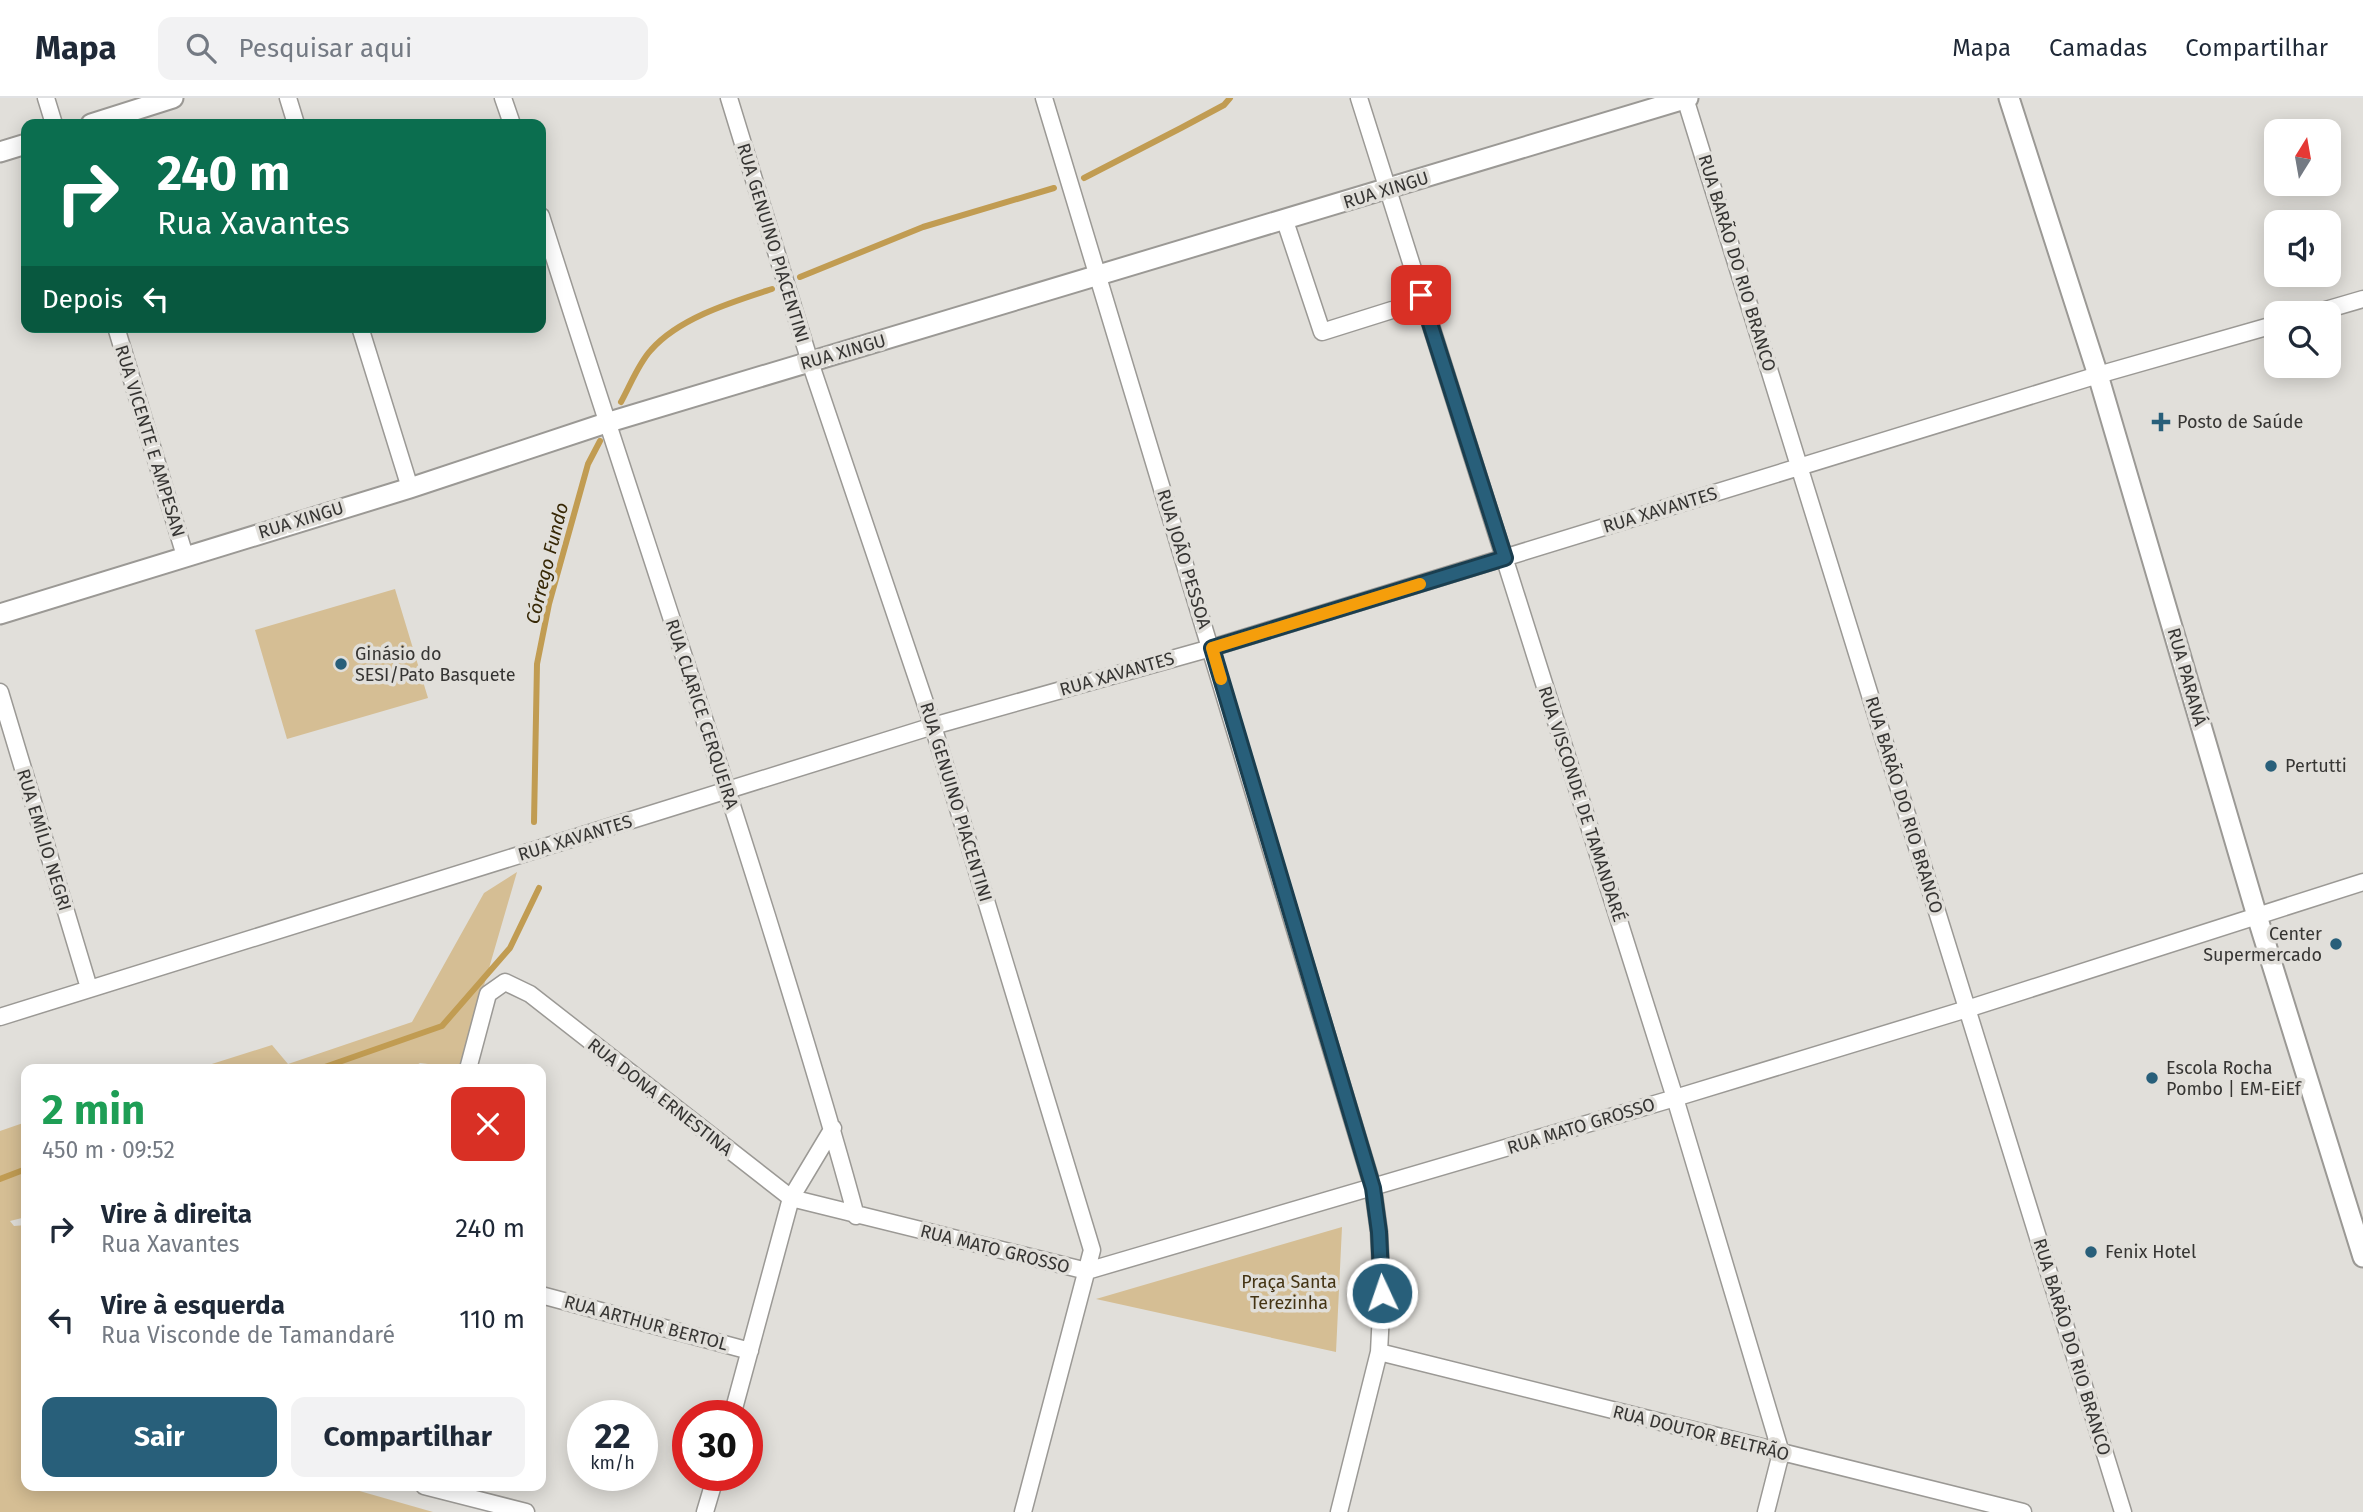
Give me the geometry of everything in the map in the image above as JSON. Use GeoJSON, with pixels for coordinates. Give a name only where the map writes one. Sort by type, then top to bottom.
{"type":"FeatureCollection","features":[{"type":"Feature","properties":{"kind":"street"},"geometry":{"type":"LineString","coordinates":[[46,98],[52,119]]}},
{"type":"Feature","properties":{"kind":"street"},"geometry":{"type":"LineString","coordinates":[[107,119],[173,98]]}},
{"type":"Feature","properties":{"kind":"street"},"geometry":{"type":"LineString","coordinates":[[288,98],[294,119]]}},
{"type":"Feature","properties":{"kind":"street"},"geometry":{"type":"LineString","coordinates":[[503,98],[510,119]]}},
{"type":"Feature","properties":{"kind":"street","name":"RUA GENUINO PIACENTINI"},"geometry":{"type":"LineString","coordinates":[[729,98],[810,362],[933,726],[1092,1250],[1023,1512]]}},
{"type":"Feature","properties":{"kind":"street","name":"RUA JOÃO PESSOA"},"geometry":{"type":"LineString","coordinates":[[1044,98],[1373,1188],[1379,1232],[1382,1293],[1379,1352],[1339,1512]]}},
{"type":"Feature","properties":{"kind":"street","name":"RUA VISCONDE DE TAMANDARÉ"},"geometry":{"type":"LineString","coordinates":[[1359,98],[1675,1098],[1781,1453]]}},
{"type":"Feature","properties":{"kind":"street","name":"RUA XINGU"},"geometry":{"type":"LineString","coordinates":[[0,614],[410,488],[606,423],[1285,221],[1686,98]]}},
{"type":"Feature","properties":{"kind":"street","name":"RUA BARÃO DO RIO BRANCO"},"geometry":{"type":"LineString","coordinates":[[1686,98],[2123,1512]]}},
{"type":"Feature","properties":{"kind":"street","name":"RUA PARANÁ"},"geometry":{"type":"LineString","coordinates":[[2009,98],[2098,375],[2257,916],[2363,1257]]}},
{"type":"Feature","properties":{"kind":"street"},"geometry":{"type":"LineString","coordinates":[[0,152],[21,146]]}},
{"type":"Feature","properties":{"kind":"street"},"geometry":{"type":"LineString","coordinates":[[1285,221],[1322,332],[1392,310]]}},
{"type":"Feature","properties":{"kind":"street","name":"RUA CLARICE CERQUEIRA"},"geometry":{"type":"LineString","coordinates":[[546,232],[728,791],[833,1128],[856,1216]]}},
{"type":"Feature","properties":{"kind":"street"},"geometry":{"type":"LineString","coordinates":[[2341,305],[2363,299]]}},
{"type":"Feature","properties":{"kind":"street","name":"RUA XAVANTES"},"geometry":{"type":"LineString","coordinates":[[0,1017],[933,726],[1212,648],[2098,375],[2264,328]]}},
{"type":"Feature","properties":{"kind":"street","name":"RUA VICENTE E AMPESAN"},"geometry":{"type":"LineString","coordinates":[[118,333],[185,556]]}},
{"type":"Feature","properties":{"kind":"street"},"geometry":{"type":"LineString","coordinates":[[362,333],[410,488]]}},
{"type":"Feature","properties":{"kind":"street","name":"RUA EMÍLIO NEGRI"},"geometry":{"type":"LineString","coordinates":[[0,691],[89,988]]}},
{"type":"Feature","properties":{"kind":"street","name":"RUA MATO GROSSO"},"geometry":{"type":"LineString","coordinates":[[791,1198],[1087,1271],[1967,1009],[2363,882]]}},
{"type":"Feature","properties":{"kind":"street","name":"RUA DONA ERNESTINA"},"geometry":{"type":"LineString","coordinates":[[469,1064],[488,994],[505,982],[530,994],[791,1198]]}},
{"type":"Feature","properties":{"kind":"street"},"geometry":{"type":"LineString","coordinates":[[736,1400],[791,1198],[833,1128]]}},
{"type":"Feature","properties":{"kind":"street","name":"RUA ARTHUR BERTOL"},"geometry":{"type":"LineString","coordinates":[[546,1296],[750,1351]]}},
{"type":"Feature","properties":{"kind":"street","name":"RUA DOUTOR BELTRÃO"},"geometry":{"type":"LineString","coordinates":[[1379,1352],[2023,1512]]}},
{"type":"Feature","properties":{"kind":"street"},"geometry":{"type":"LineString","coordinates":[[1766,1512],[1781,1453]]}},
{"type":"Feature","properties":{"kind":"street"},"geometry":{"type":"LineString","coordinates":[[444,1491],[526,1512]]}},
{"type":"Feature","properties":{"kind":"street"},"geometry":{"type":"LineString","coordinates":[[705,1512],[711,1491]]}},
{"type":"Feature","properties":{"kind":"green space","name":"Ginásio do SESI/Pato Basquete"},"geometry":{"type":"Polygon","coordinates":[[[395,589],[428,698],[287,739],[255,630],[395,589]]]}},
{"type":"Feature","properties":{"kind":"green space"},"geometry":{"type":"Polygon","coordinates":[[[517,872],[461,1064],[288,1064],[412,1022],[484,893],[517,872]]]}},
{"type":"Feature","properties":{"kind":"green space"},"geometry":{"type":"Polygon","coordinates":[[[272,1045],[288,1064],[212,1064],[272,1045]]]}},
{"type":"Feature","properties":{"kind":"green space"},"geometry":{"type":"Polygon","coordinates":[[[21,1124],[21,1218],[10,1221],[14,1226],[21,1225],[21,1491],[360,1491],[433,1512],[0,1512],[0,1131],[21,1124]]]}},
{"type":"Feature","properties":{"kind":"green space","name":"Praça Santa Terezinha"},"geometry":{"type":"Polygon","coordinates":[[[1342,1227],[1336,1352],[1096,1299],[1342,1227]]]}},
{"type":"Feature","properties":{"kind":"waterway","name":"Córrego Fundo"},"geometry":{"type":"LineString","coordinates":[[1084,178],[1224,105],[1230,98]]}},
{"type":"Feature","properties":{"kind":"waterway","name":"Córrego Fundo"},"geometry":{"type":"LineString","coordinates":[[800,277],[923,227],[1054,188]]}},
{"type":"Feature","properties":{"kind":"waterway","name":"Córrego Fundo"},"geometry":{"type":"LineString","coordinates":[[621,402],[651,350],[676,329],[707,312],[772,289]]}},
{"type":"Feature","properties":{"kind":"waterway","name":"Córrego Fundo"},"geometry":{"type":"LineString","coordinates":[[534,822],[537,664],[549,604],[588,464],[600,441]]}},
{"type":"Feature","properties":{"kind":"waterway","name":"Córrego Fundo"},"geometry":{"type":"LineString","coordinates":[[333,1064],[442,1026],[510,948],[539,888]]}},
{"type":"Feature","properties":{"kind":"waterway","name":"Córrego Fundo"},"geometry":{"type":"LineString","coordinates":[[0,1179],[21,1171]]}},
{"type":"Feature","properties":{"kind":"slow traffic"},"geometry":{"type":"LineString","coordinates":[[1221,679],[1212,648],[1420,584]]}},
{"type":"Feature","properties":{"kind":"place","name":"Posto de Saúde"},"geometry":{"type":"Point","coordinates":[2161,422]}},
{"type":"Feature","properties":{"kind":"place","name":"Ginásio do SESI/Pato Basquete"},"geometry":{"type":"Point","coordinates":[341,664]}},
{"type":"Feature","properties":{"kind":"place","name":"Pertutti"},"geometry":{"type":"Point","coordinates":[2271,766]}},
{"type":"Feature","properties":{"kind":"place","name":"Center Supermercado"},"geometry":{"type":"Point","coordinates":[2336,944]}},
{"type":"Feature","properties":{"kind":"place","name":"Escola Rocha Pombo | EM-EiEf"},"geometry":{"type":"Point","coordinates":[2152,1078]}},
{"type":"Feature","properties":{"kind":"place","name":"Fenix Hotel"},"geometry":{"type":"Point","coordinates":[2091,1252]}},
{"type":"Feature","properties":{"kind":"route"},"geometry":{"type":"LineString","coordinates":[[1382,1293],[1379,1232],[1373,1188],[1212,648],[1505,558],[1421,295]]}}]}
